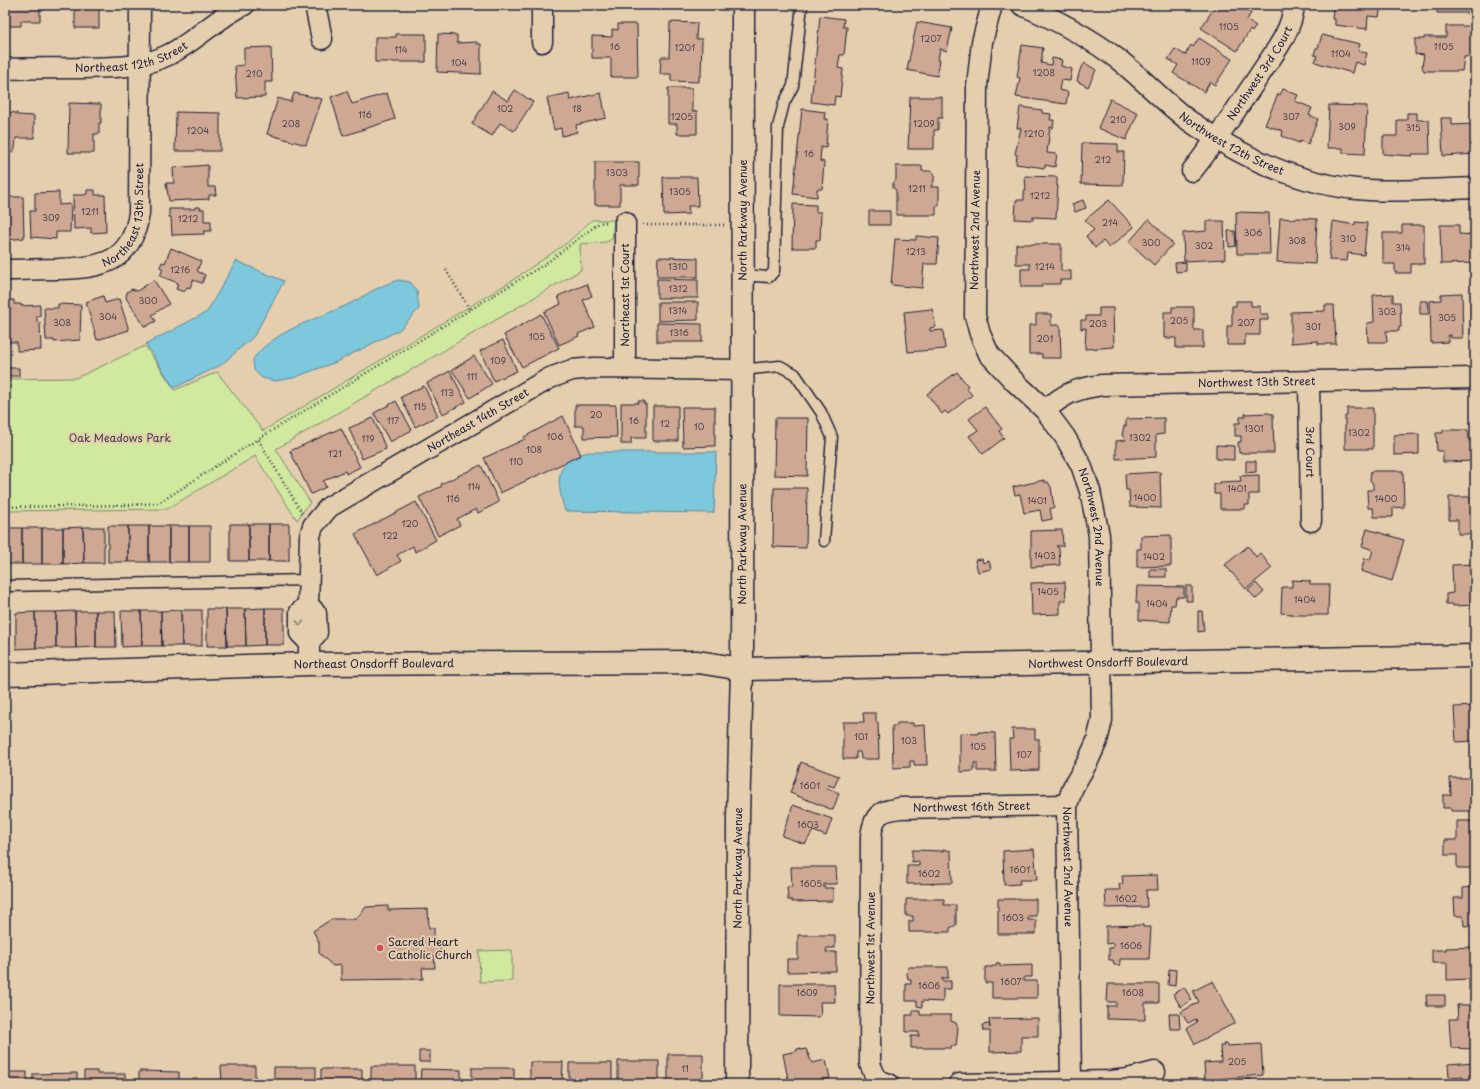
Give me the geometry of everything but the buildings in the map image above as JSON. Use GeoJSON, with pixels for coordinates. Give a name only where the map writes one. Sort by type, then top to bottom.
{"type":"FeatureCollection","features":[{"type":"Feature","properties":{"kind":"street","name":"Northeast 13th Street"},"geometry":{"type":"LineString","coordinates":[[5,270],[92,268],[106,263],[118,255],[130,241],[135,232],[139,214],[140,5]]}},
{"type":"Feature","properties":{"kind":"street","name":"Northeast 12th Street"},"geometry":{"type":"LineString","coordinates":[[5,69],[118,67],[140,64],[168,55],[183,47],[222,17],[244,5]]}},
{"type":"Feature","properties":{"kind":"street"},"geometry":{"type":"LineString","coordinates":[[315,5],[322,39]]}},
{"type":"Feature","properties":{"kind":"street"},"geometry":{"type":"LineString","coordinates":[[542,5],[542,42]]}},
{"type":"Feature","properties":{"kind":"street","name":"North Parkway Avenue"},"geometry":{"type":"LineString","coordinates":[[737,1084],[738,817],[742,669],[741,370],[743,5]]}},
{"type":"Feature","properties":{"kind":"street","name":"Northwest 2nd Avenue"},"geometry":{"type":"LineString","coordinates":[[992,5],[982,42],[977,86],[975,316],[980,334],[989,354],[1014,381],[1045,410],[1081,464],[1096,513],[1099,535],[1102,720],[1097,741],[1088,761],[1073,787],[1067,805],[1071,1081]]}},
{"type":"Feature","properties":{"kind":"street","name":"Northwest 12th Street"},"geometry":{"type":"LineString","coordinates":[[1022,5],[1063,23],[1096,43],[1121,61],[1187,119],[1218,139],[1262,163],[1304,179],[1337,187],[1369,190],[1475,188]]}},
{"type":"Feature","properties":{"kind":"street","name":"Northwest 3rd Court"},"geometry":{"type":"LineString","coordinates":[[1192,171],[1218,139],[1282,40],[1289,27],[1294,5]]}},
{"type":"Feature","properties":{"kind":"street","name":"Northeast 1st Court"},"geometry":{"type":"LineString","coordinates":[[625,222],[625,368]]}},
{"type":"Feature","properties":{"kind":"street","name":"Northeast 14th Street"},"geometry":{"type":"LineString","coordinates":[[309,664],[309,642],[300,633],[300,612],[308,605],[308,548],[313,526],[329,507],[550,378],[572,370],[625,368],[741,370]]}},
{"type":"Feature","properties":{"kind":"street","name":"Northwest 13th Street"},"geometry":{"type":"LineString","coordinates":[[1045,410],[1062,396],[1080,388],[1102,385],[1475,378]]}},
{"type":"Feature","properties":{"kind":"street","name":"3rd Court"},"geometry":{"type":"LineString","coordinates":[[1309,382],[1311,521]]}},
{"type":"Feature","properties":{"kind":"street","name":"Northwest Onsdorff Boulevard"},"geometry":{"type":"LineString","coordinates":[[742,669],[1475,656]]}},
{"type":"Feature","properties":{"kind":"street","name":"Northeast Onsdorff Boulevard"},"geometry":{"type":"LineString","coordinates":[[5,674],[309,664],[698,662],[742,669]]}},
{"type":"Feature","properties":{"kind":"street","name":"Northwest 16th Street"},"geometry":{"type":"LineString","coordinates":[[878,815],[887,810],[900,808],[1067,805]]}},
{"type":"Feature","properties":{"kind":"street","name":"Northwest 1st Avenue"},"geometry":{"type":"LineString","coordinates":[[878,815],[873,824],[871,836],[870,1064],[883,1082]]}},
{"type":"Feature","properties":{"kind":"street"},"geometry":{"type":"LineString","coordinates":[[959,1084],[1128,1080],[1155,1072]]}},
{"type":"Feature","properties":{"kind":"lane"},"geometry":{"type":"LineString","coordinates":[[742,275],[769,277],[774,271],[778,127],[784,103],[793,86],[802,5]]}},
{"type":"Feature","properties":{"kind":"lane"},"geometry":{"type":"LineString","coordinates":[[741,370],[780,366],[790,371],[795,374],[822,412],[832,437],[824,541]]}},
{"type":"Feature","properties":{"kind":"lane"},"geometry":{"type":"LineString","coordinates":[[5,586],[308,580]]}},
{"type":"Feature","properties":{"kind":"path"},"geometry":{"type":"LineString","coordinates":[[5,507],[129,505],[159,503],[258,439],[545,264],[599,223],[625,222],[644,225],[742,225]]}},
{"type":"Feature","properties":{"kind":"path"},"geometry":{"type":"LineString","coordinates":[[446,270],[470,310]]}},
{"type":"Feature","properties":{"kind":"path"},"geometry":{"type":"LineString","coordinates":[[258,439],[300,511],[313,526]]}},
{"type":"Feature","properties":{"kind":"green space","name":"Oak Meadows Park"},"geometry":{"type":"Polygon","coordinates":[[[592,220],[614,220],[612,239],[606,242],[580,244],[581,270],[276,449],[310,502],[297,520],[255,456],[167,509],[5,511],[5,379],[76,378],[145,346],[175,390],[217,372],[263,431],[507,284],[567,243],[592,220]]]}},
{"type":"Feature","properties":{"kind":"green space"},"geometry":{"type":"Polygon","coordinates":[[[512,950],[512,981],[480,982],[479,951],[512,950]]]}},
{"type":"Feature","properties":{"kind":"water"},"geometry":{"type":"Polygon","coordinates":[[[236,261],[284,281],[254,336],[221,365],[174,388],[146,344],[207,312],[236,261]]]}},
{"type":"Feature","properties":{"kind":"water"},"geometry":{"type":"Polygon","coordinates":[[[399,280],[410,282],[417,291],[419,309],[399,330],[336,362],[293,378],[275,381],[262,378],[254,370],[253,359],[272,340],[296,327],[347,305],[378,288],[399,280]]]}},
{"type":"Feature","properties":{"kind":"water"},"geometry":{"type":"Polygon","coordinates":[[[589,452],[716,452],[714,513],[565,511],[560,491],[560,474],[563,467],[569,460],[577,455],[589,452]]]}},
{"type":"Feature","properties":{"kind":"place","name":"Sacred Heart Catholic Church"},"geometry":{"type":"Point","coordinates":[380,948]}}]}
